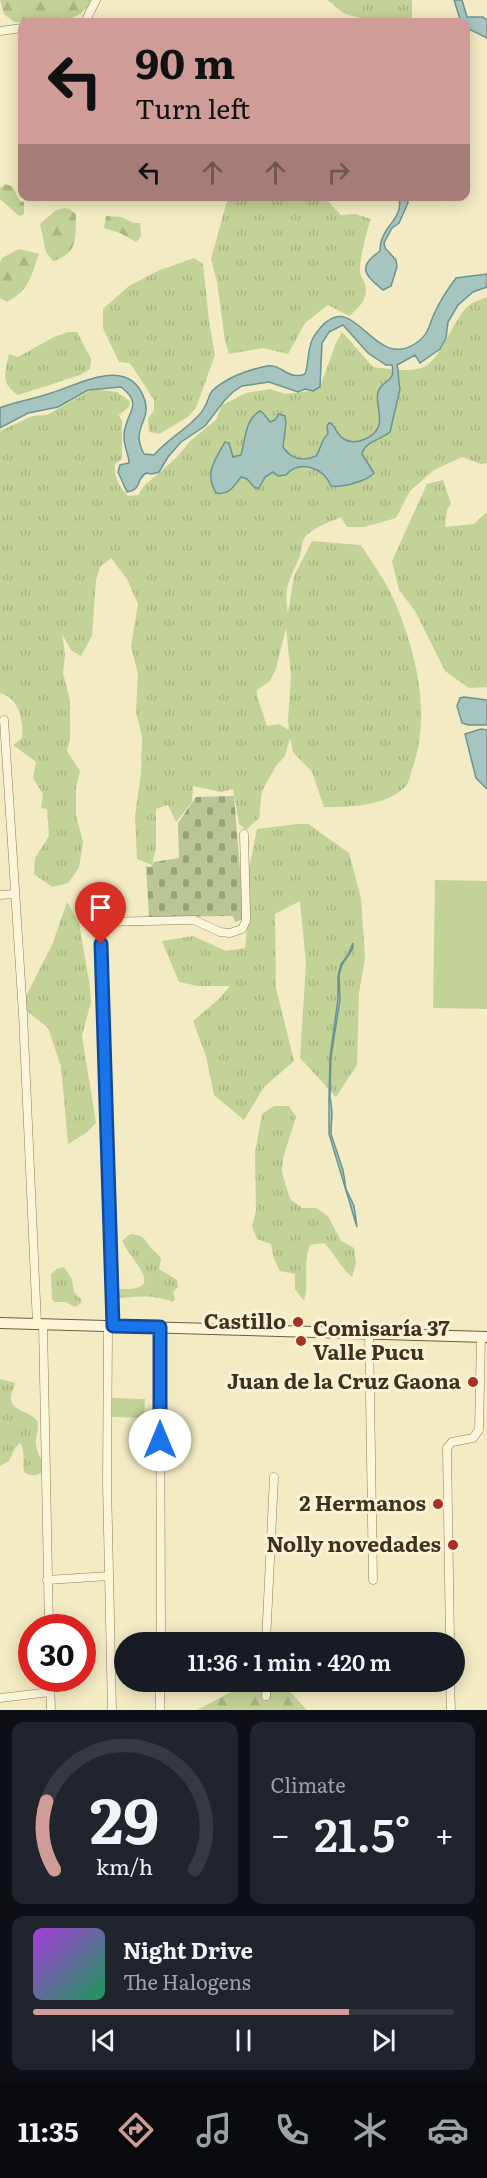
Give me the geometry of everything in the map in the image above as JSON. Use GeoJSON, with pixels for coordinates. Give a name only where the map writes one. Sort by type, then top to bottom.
{"type":"FeatureCollection","features":[{"type":"Feature","properties":{"kind":"main road"},"geometry":{"type":"LineString","coordinates":[[0,1323],[484,1337]]}},
{"type":"Feature","properties":{"kind":"street"},"geometry":{"type":"LineString","coordinates":[[87,18],[96,0]]}},
{"type":"Feature","properties":{"kind":"street"},"geometry":{"type":"LineString","coordinates":[[0,31],[18,29]]}},
{"type":"Feature","properties":{"kind":"street"},"geometry":{"type":"LineString","coordinates":[[4,720],[40,1324],[48,1614]]}},
{"type":"Feature","properties":{"kind":"street"},"geometry":{"type":"LineString","coordinates":[[112,1710],[107,1483],[110,1326],[100,922],[194,920],[220,932],[239,931],[244,926],[246,914],[244,834]]}},
{"type":"Feature","properties":{"kind":"street"},"geometry":{"type":"LineString","coordinates":[[0,895],[15,894]]}},
{"type":"Feature","properties":{"kind":"street"},"geometry":{"type":"LineString","coordinates":[[160,1327],[161,1632]]}},
{"type":"Feature","properties":{"kind":"street"},"geometry":{"type":"LineString","coordinates":[[369,1332],[373,1580]]}},
{"type":"Feature","properties":{"kind":"street"},"geometry":{"type":"LineString","coordinates":[[450,1632],[447,1448],[452,1442],[473,1438],[479,1430],[484,1337]]}},
{"type":"Feature","properties":{"kind":"street"},"geometry":{"type":"LineString","coordinates":[[267,1632],[274,1477]]}},
{"type":"Feature","properties":{"kind":"street"},"geometry":{"type":"LineString","coordinates":[[47,1580],[109,1576]]}},
{"type":"Feature","properties":{"kind":"street"},"geometry":{"type":"LineString","coordinates":[[0,1698],[50,1692],[51,1710]]}},
{"type":"Feature","properties":{"kind":"street"},"geometry":{"type":"LineString","coordinates":[[160,1692],[160,1710]]}},
{"type":"Feature","properties":{"kind":"street"},"geometry":{"type":"LineString","coordinates":[[266,1692],[266,1696]]}},
{"type":"Feature","properties":{"kind":"street"},"geometry":{"type":"LineString","coordinates":[[450,1692],[451,1710]]}},
{"type":"Feature","properties":{"kind":"green space"},"geometry":{"type":"Polygon","coordinates":[[[0,0],[93,0],[84,11],[70,18],[18,18],[18,22],[14,22],[4,14],[0,0]]]}},
{"type":"Feature","properties":{"kind":"green space"},"geometry":{"type":"Polygon","coordinates":[[[327,0],[412,0],[412,18],[361,18],[344,13],[327,0]]]}},
{"type":"Feature","properties":{"kind":"green space"},"geometry":{"type":"Polygon","coordinates":[[[5,184],[12,186],[18,201],[24,202],[24,214],[19,216],[0,199],[0,188],[5,184]]]}},
{"type":"Feature","properties":{"kind":"green space"},"geometry":{"type":"Polygon","coordinates":[[[227,201],[328,201],[341,215],[355,214],[371,219],[361,260],[360,273],[366,294],[360,306],[349,316],[328,305],[305,323],[288,354],[263,348],[229,354],[211,259],[227,201]]]}},
{"type":"Feature","properties":{"kind":"green space"},"geometry":{"type":"Polygon","coordinates":[[[64,208],[76,214],[74,243],[67,253],[53,261],[46,252],[40,224],[55,211],[64,208]]]}},
{"type":"Feature","properties":{"kind":"green space"},"geometry":{"type":"Polygon","coordinates":[[[106,216],[122,217],[133,223],[140,223],[141,236],[136,242],[120,233],[104,228],[106,216]]]}},
{"type":"Feature","properties":{"kind":"green space"},"geometry":{"type":"Polygon","coordinates":[[[19,249],[39,254],[25,287],[7,302],[0,298],[0,262],[2,258],[19,249]]]}},
{"type":"Feature","properties":{"kind":"green space"},"geometry":{"type":"Polygon","coordinates":[[[194,258],[203,264],[215,355],[196,408],[188,417],[159,434],[149,432],[148,418],[154,411],[154,400],[132,366],[129,363],[119,362],[103,328],[103,309],[129,286],[160,270],[194,258]]]}},
{"type":"Feature","properties":{"kind":"green space"},"geometry":{"type":"Polygon","coordinates":[[[487,297],[487,463],[481,464],[462,457],[434,470],[410,491],[396,518],[364,527],[347,527],[341,517],[316,529],[303,541],[286,596],[288,613],[294,576],[312,541],[361,545],[383,579],[391,593],[409,640],[419,684],[421,727],[418,749],[406,786],[398,793],[378,802],[356,806],[324,807],[312,772],[293,752],[290,738],[285,756],[276,766],[262,791],[259,818],[246,830],[239,824],[233,789],[221,792],[193,786],[192,802],[176,822],[168,805],[156,809],[156,846],[152,865],[137,859],[135,816],[141,773],[142,736],[136,712],[138,674],[131,646],[138,604],[127,579],[111,558],[100,567],[96,580],[92,636],[81,656],[71,650],[62,634],[65,654],[63,673],[70,701],[70,739],[67,751],[80,771],[76,788],[76,816],[83,842],[79,868],[68,883],[52,887],[34,874],[35,858],[49,836],[47,809],[41,808],[43,794],[33,778],[36,762],[13,745],[22,738],[19,711],[12,700],[0,693],[0,431],[32,416],[47,415],[93,389],[117,392],[130,401],[129,407],[119,415],[122,421],[122,459],[115,464],[115,474],[128,496],[138,495],[144,486],[177,457],[191,440],[216,420],[222,405],[246,393],[270,389],[285,394],[310,391],[321,384],[342,332],[373,367],[398,370],[418,369],[430,363],[435,357],[467,307],[487,297]],[[286,628],[276,669],[270,681],[257,690],[267,726],[279,724],[289,730],[291,676],[286,628]]]}},
{"type":"Feature","properties":{"kind":"green space"},"geometry":{"type":"Polygon","coordinates":[[[68,332],[77,332],[91,359],[90,369],[80,375],[18,395],[12,391],[5,378],[9,354],[18,357],[68,332]]]}},
{"type":"Feature","properties":{"kind":"green space"},"geometry":{"type":"Polygon","coordinates":[[[443,480],[451,504],[447,510],[445,527],[474,524],[487,512],[487,687],[469,688],[445,671],[415,611],[399,590],[392,561],[427,484],[443,480]]]}},
{"type":"Feature","properties":{"kind":"green space"},"geometry":{"type":"Polygon","coordinates":[[[234,796],[244,919],[235,922],[233,916],[149,917],[146,866],[151,867],[154,862],[179,858],[178,823],[196,797],[234,796]]]}},
{"type":"Feature","properties":{"kind":"green space"},"geometry":{"type":"Polygon","coordinates":[[[308,824],[349,853],[361,898],[365,957],[359,993],[357,1065],[336,1097],[300,1058],[306,964],[300,901],[275,914],[276,988],[294,1061],[264,1087],[244,1120],[214,1095],[206,1056],[193,1021],[219,999],[230,986],[198,986],[179,982],[162,941],[193,936],[226,951],[245,948],[249,906],[249,869],[257,829],[308,824]]]}},
{"type":"Feature","properties":{"kind":"green space"},"geometry":{"type":"Polygon","coordinates":[[[435,880],[487,881],[487,1009],[433,1008],[435,880]]]}},
{"type":"Feature","properties":{"kind":"green space"},"geometry":{"type":"Polygon","coordinates":[[[67,902],[79,923],[90,987],[91,1002],[82,1036],[96,1123],[86,1133],[68,1144],[61,1066],[48,1028],[21,1006],[52,945],[67,902]]]}},
{"type":"Feature","properties":{"kind":"green space"},"geometry":{"type":"Polygon","coordinates":[[[274,1106],[289,1106],[296,1117],[283,1158],[282,1172],[290,1199],[302,1208],[316,1208],[328,1216],[341,1241],[354,1248],[356,1263],[352,1277],[324,1243],[310,1245],[304,1301],[295,1289],[295,1274],[280,1271],[274,1259],[271,1244],[257,1239],[252,1226],[256,1211],[255,1152],[262,1114],[274,1106]]]}},
{"type":"Feature","properties":{"kind":"green space"},"geometry":{"type":"Polygon","coordinates":[[[132,1234],[145,1240],[161,1258],[159,1269],[177,1280],[178,1287],[173,1292],[175,1299],[173,1302],[152,1297],[120,1298],[117,1296],[120,1289],[142,1285],[144,1280],[143,1274],[122,1241],[132,1234]]]}},
{"type":"Feature","properties":{"kind":"green space"},"geometry":{"type":"Polygon","coordinates":[[[64,1267],[72,1279],[74,1292],[82,1300],[75,1307],[66,1302],[52,1300],[51,1274],[64,1267]]]}},
{"type":"Feature","properties":{"kind":"green space"},"geometry":{"type":"Polygon","coordinates":[[[0,1379],[15,1383],[11,1396],[13,1405],[37,1421],[36,1448],[44,1467],[44,1471],[39,1474],[32,1475],[24,1472],[20,1443],[9,1461],[0,1466],[0,1379]]]}},
{"type":"Feature","properties":{"kind":"green space"},"geometry":{"type":"Polygon","coordinates":[[[112,1398],[145,1399],[144,1418],[111,1417],[112,1398]]]}},
{"type":"Feature","properties":{"kind":"green space"},"geometry":{"type":"Polygon","coordinates":[[[231,1692],[290,1692],[307,1710],[197,1710],[231,1692]]]}},
{"type":"Feature","properties":{"kind":"water"},"geometry":{"type":"Polygon","coordinates":[[[454,0],[462,0],[467,17],[483,17],[487,20],[487,38],[470,30],[470,18],[460,18],[454,0]]]}},
{"type":"Feature","properties":{"kind":"water"},"geometry":{"type":"Polygon","coordinates":[[[400,201],[408,201],[399,223],[392,228],[384,243],[385,248],[396,260],[397,267],[391,286],[383,290],[368,275],[366,266],[380,251],[384,235],[400,205],[400,201]]]}},
{"type":"Feature","properties":{"kind":"water"},"geometry":{"type":"Polygon","coordinates":[[[487,274],[487,287],[473,292],[458,305],[448,322],[446,338],[440,349],[420,363],[415,355],[397,365],[400,389],[390,432],[366,446],[362,454],[374,473],[354,483],[331,486],[323,474],[317,470],[298,467],[286,475],[278,476],[273,472],[265,477],[259,488],[255,488],[247,479],[241,477],[231,490],[221,494],[216,493],[211,479],[212,467],[225,442],[229,443],[233,457],[241,455],[248,425],[260,411],[270,422],[275,420],[279,414],[285,416],[283,447],[298,458],[306,459],[316,456],[328,434],[329,423],[340,436],[354,442],[364,440],[377,430],[380,421],[378,392],[392,375],[392,365],[386,365],[368,353],[343,325],[329,332],[322,343],[320,387],[313,391],[305,389],[298,392],[269,382],[242,386],[224,401],[205,426],[181,442],[159,472],[146,473],[132,491],[127,492],[118,472],[120,465],[129,463],[124,435],[133,404],[128,393],[121,387],[88,390],[58,407],[28,413],[0,428],[0,408],[2,407],[90,379],[117,375],[129,379],[138,387],[145,401],[140,445],[144,454],[154,455],[199,415],[212,391],[231,378],[267,366],[276,367],[289,374],[299,376],[305,374],[313,338],[321,327],[333,318],[345,317],[377,341],[390,348],[403,349],[419,341],[425,335],[434,314],[456,278],[487,274]]]}},
{"type":"Feature","properties":{"kind":"water"},"geometry":{"type":"Polygon","coordinates":[[[460,698],[487,700],[487,725],[462,723],[457,706],[460,698]]]}},
{"type":"Feature","properties":{"kind":"water"},"geometry":{"type":"Polygon","coordinates":[[[481,729],[487,730],[487,789],[476,778],[465,734],[481,729]]]}},
{"type":"Feature","properties":{"kind":"water"},"geometry":{"type":"Polygon","coordinates":[[[353,943],[353,948],[342,965],[339,975],[340,1000],[331,1057],[330,1096],[331,1134],[343,1170],[346,1189],[354,1206],[357,1227],[329,1134],[330,1057],[338,999],[338,976],[341,964],[353,943]]]}},
{"type":"Feature","properties":{"kind":"place","name":"Castillo"},"geometry":{"type":"Point","coordinates":[298,1322]}},
{"type":"Feature","properties":{"kind":"place","name":"Comisaría 37 Valle Pucu"},"geometry":{"type":"Point","coordinates":[301,1341]}},
{"type":"Feature","properties":{"kind":"place","name":"Juan de la Cruz Gaona"},"geometry":{"type":"Point","coordinates":[473,1382]}},
{"type":"Feature","properties":{"kind":"place","name":"2 Hermanos"},"geometry":{"type":"Point","coordinates":[438,1504]}},
{"type":"Feature","properties":{"kind":"place","name":"Nolly novedades"},"geometry":{"type":"Point","coordinates":[453,1545]}},
{"type":"Feature","properties":{"kind":"route"},"geometry":{"type":"LineString","coordinates":[[101,944],[113,1326],[160,1327],[160,1440]]}}]}
